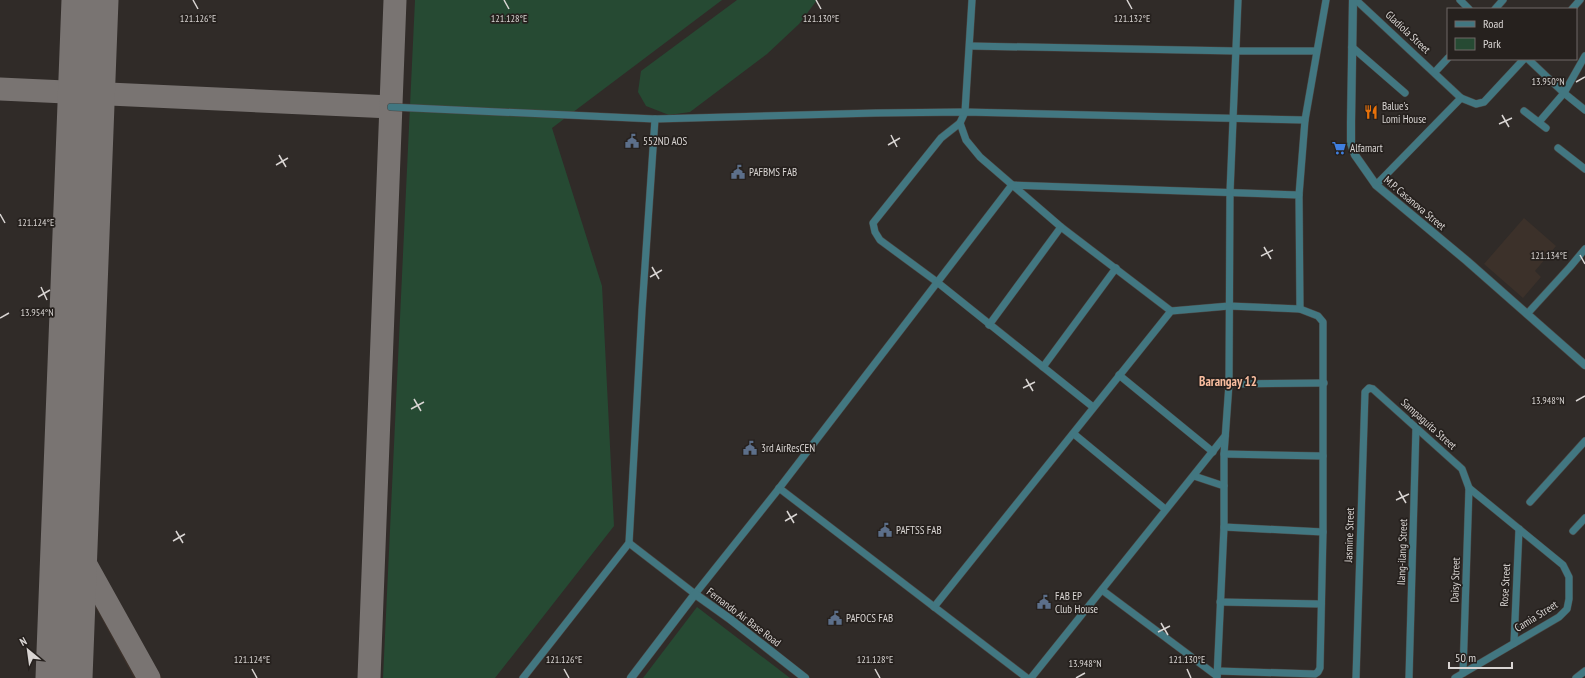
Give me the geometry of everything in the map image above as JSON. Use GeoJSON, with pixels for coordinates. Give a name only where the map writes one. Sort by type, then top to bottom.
{"type":"FeatureCollection","features":[{"type":"Feature","properties":{"kind":"street"},"geometry":{"type":"LineString","coordinates":[[972,0],[965,112],[960,123],[941,138],[873,223],[875,232],[880,240],[936,282],[1093,407]]}},
{"type":"Feature","properties":{"kind":"street"},"geometry":{"type":"LineString","coordinates":[[1217,675],[1224,527],[1224,454],[1229,384],[1230,192],[1238,0]]}},
{"type":"Feature","properties":{"kind":"street"},"geometry":{"type":"LineString","coordinates":[[1300,309],[1299,195],[1305,120],[1326,0]]}},
{"type":"Feature","properties":{"kind":"street","name":"M.P. Casanova Street"},"geometry":{"type":"LineString","coordinates":[[1355,0],[1352,47],[1351,143],[1355,155],[1376,185],[1467,261],[1585,365]]}},
{"type":"Feature","properties":{"kind":"street","name":"Gladiola Street"},"geometry":{"type":"LineString","coordinates":[[1355,0],[1435,72],[1461,98]]}},
{"type":"Feature","properties":{"kind":"street"},"geometry":{"type":"LineString","coordinates":[[1460,0],[1468,8]]}},
{"type":"Feature","properties":{"kind":"street"},"geometry":{"type":"LineString","coordinates":[[1496,8],[1503,0]]}},
{"type":"Feature","properties":{"kind":"street"},"geometry":{"type":"LineString","coordinates":[[1573,8],[1580,0]]}},
{"type":"Feature","properties":{"kind":"street"},"geometry":{"type":"LineString","coordinates":[[970,46],[1316,51]]}},
{"type":"Feature","properties":{"kind":"street"},"geometry":{"type":"LineString","coordinates":[[1352,47],[1404,93]]}},
{"type":"Feature","properties":{"kind":"street"},"geometry":{"type":"LineString","coordinates":[[1539,122],[1564,93],[1585,56]]}},
{"type":"Feature","properties":{"kind":"street"},"geometry":{"type":"LineString","coordinates":[[1435,72],[1447,59]]}},
{"type":"Feature","properties":{"kind":"street"},"geometry":{"type":"LineString","coordinates":[[1376,185],[1461,98],[1476,104],[1484,102],[1523,60]]}},
{"type":"Feature","properties":{"kind":"street"},"geometry":{"type":"LineString","coordinates":[[1529,60],[1564,93],[1585,110]]}},
{"type":"Feature","properties":{"kind":"street"},"geometry":{"type":"LineString","coordinates":[[391,107],[655,118],[965,112],[1305,120]]}},
{"type":"Feature","properties":{"kind":"street"},"geometry":{"type":"LineString","coordinates":[[1524,112],[1546,128]]}},
{"type":"Feature","properties":{"kind":"street"},"geometry":{"type":"LineString","coordinates":[[526,677],[629,543],[642,310],[655,118]]}},
{"type":"Feature","properties":{"kind":"street"},"geometry":{"type":"LineString","coordinates":[[960,123],[966,140],[980,157],[1061,227],[1171,311],[1229,306],[1300,309],[1313,312],[1323,322],[1323,532],[1320,668],[1318,675],[1217,675],[1102,590]]}},
{"type":"Feature","properties":{"kind":"street"},"geometry":{"type":"LineString","coordinates":[[1558,148],[1585,169]]}},
{"type":"Feature","properties":{"kind":"street"},"geometry":{"type":"LineString","coordinates":[[1012,185],[1299,195]]}},
{"type":"Feature","properties":{"kind":"street"},"geometry":{"type":"LineString","coordinates":[[629,543],[695,594],[779,488],[1012,185]]}},
{"type":"Feature","properties":{"kind":"street"},"geometry":{"type":"LineString","coordinates":[[989,325],[1061,227]]}},
{"type":"Feature","properties":{"kind":"street"},"geometry":{"type":"LineString","coordinates":[[1527,314],[1585,249]]}},
{"type":"Feature","properties":{"kind":"street"},"geometry":{"type":"LineString","coordinates":[[1043,368],[1116,268]]}},
{"type":"Feature","properties":{"kind":"street"},"geometry":{"type":"LineString","coordinates":[[934,607],[1171,311]]}},
{"type":"Feature","properties":{"kind":"street"},"geometry":{"type":"LineString","coordinates":[[1119,375],[1212,452]]}},
{"type":"Feature","properties":{"kind":"street"},"geometry":{"type":"LineString","coordinates":[[1229,384],[1324,383]]}},
{"type":"Feature","properties":{"kind":"street","name":"Sampaguita Street"},"geometry":{"type":"LineString","coordinates":[[1365,392],[1369,388],[1373,389],[1462,469],[1469,488]]}},
{"type":"Feature","properties":{"kind":"street","name":"Jasmine Street"},"geometry":{"type":"LineString","coordinates":[[1356,678],[1365,392]]}},
{"type":"Feature","properties":{"kind":"street","name":"Ilang-ilang Street"},"geometry":{"type":"LineString","coordinates":[[1409,678],[1416,428]]}},
{"type":"Feature","properties":{"kind":"street"},"geometry":{"type":"LineString","coordinates":[[1074,434],[1165,509]]}},
{"type":"Feature","properties":{"kind":"street"},"geometry":{"type":"LineString","coordinates":[[1031,678],[1225,436]]}},
{"type":"Feature","properties":{"kind":"street"},"geometry":{"type":"LineString","coordinates":[[1530,502],[1585,441]]}},
{"type":"Feature","properties":{"kind":"street"},"geometry":{"type":"LineString","coordinates":[[1224,454],[1323,456]]}},
{"type":"Feature","properties":{"kind":"street"},"geometry":{"type":"LineString","coordinates":[[1194,476],[1224,486]]}},
{"type":"Feature","properties":{"kind":"street"},"geometry":{"type":"LineString","coordinates":[[779,488],[1027,678]]}},
{"type":"Feature","properties":{"kind":"street","name":"Camia Street"},"geometry":{"type":"LineString","coordinates":[[1455,678],[1559,616],[1567,608],[1569,599],[1569,577],[1563,565],[1469,488]]}},
{"type":"Feature","properties":{"kind":"street","name":"Daisy Street"},"geometry":{"type":"LineString","coordinates":[[1463,673],[1469,488]]}},
{"type":"Feature","properties":{"kind":"street"},"geometry":{"type":"LineString","coordinates":[[1573,532],[1585,518]]}},
{"type":"Feature","properties":{"kind":"street"},"geometry":{"type":"LineString","coordinates":[[1224,527],[1323,532]]}},
{"type":"Feature","properties":{"kind":"street","name":"Rose Street"},"geometry":{"type":"LineString","coordinates":[[1514,643],[1519,529]]}},
{"type":"Feature","properties":{"kind":"street","name":"Fernando Air Base Road"},"geometry":{"type":"LineString","coordinates":[[631,678],[695,594],[730,619],[805,678]]}},
{"type":"Feature","properties":{"kind":"street"},"geometry":{"type":"LineString","coordinates":[[1220,602],[1321,604]]}},
{"type":"Feature","properties":{"kind":"street"},"geometry":{"type":"LineString","coordinates":[[1576,678],[1585,671]]}},
{"type":"Feature","properties":{"kind":"shaded area"},"geometry":{"type":"Polygon","coordinates":[[[1524,218],[1556,246],[1535,271],[1541,277],[1523,298],[1484,264],[1524,218]]]}},
{"type":"Feature","properties":{"kind":"shaded area"},"geometry":{"type":"Polygon","coordinates":[[[97,566],[162,678],[134,678],[96,608],[97,566]]]}},
{"type":"Feature","properties":{"kind":"green space"},"geometry":{"type":"Polygon","coordinates":[[[415,0],[722,0],[552,128],[602,286],[614,526],[495,678],[383,678],[415,0]]]}},
{"type":"Feature","properties":{"kind":"green space"},"geometry":{"type":"Polygon","coordinates":[[[737,0],[817,0],[799,24],[767,54],[690,112],[669,115],[646,106],[638,92],[641,71],[737,0]]]}},
{"type":"Feature","properties":{"kind":"green space"},"geometry":{"type":"Polygon","coordinates":[[[697,607],[790,678],[643,678],[697,607]]]}},
{"type":"Feature","properties":{"kind":"taxiway"},"geometry":{"type":"LineString","coordinates":[[369,678],[395,0]]}},
{"type":"Feature","properties":{"kind":"taxiway"},"geometry":{"type":"LineString","coordinates":[[0,89],[391,107]]}},
{"type":"Feature","properties":{"kind":"taxiway"},"geometry":{"type":"LineString","coordinates":[[70,536],[149,678]]}},
{"type":"Feature","properties":{"kind":"runway"},"geometry":{"type":"LineString","coordinates":[[64,678],[90,0]]}},
{"type":"Feature","properties":{"kind":"place","name":"Balue's Lomi House"},"geometry":{"type":"Point","coordinates":[1371,112]}},
{"type":"Feature","properties":{"kind":"place","name":"552ND AOS"},"geometry":{"type":"Point","coordinates":[632,141]}},
{"type":"Feature","properties":{"kind":"place","name":"Alfamart"},"geometry":{"type":"Point","coordinates":[1339,148]}},
{"type":"Feature","properties":{"kind":"place","name":"PAFBMS FAB"},"geometry":{"type":"Point","coordinates":[738,172]}},
{"type":"Feature","properties":{"kind":"place","name":"3rd AirResCEN"},"geometry":{"type":"Point","coordinates":[750,448]}},
{"type":"Feature","properties":{"kind":"place","name":"PAFTSS FAB"},"geometry":{"type":"Point","coordinates":[885,530]}},
{"type":"Feature","properties":{"kind":"place","name":"FAB EP Club House"},"geometry":{"type":"Point","coordinates":[1044,602]}},
{"type":"Feature","properties":{"kind":"place","name":"PAFOCS FAB"},"geometry":{"type":"Point","coordinates":[835,618]}},
{"type":"Feature","properties":{"kind":"district","name":"Barangay 12"},"geometry":{"type":"Point","coordinates":[1228,381]}}]}
